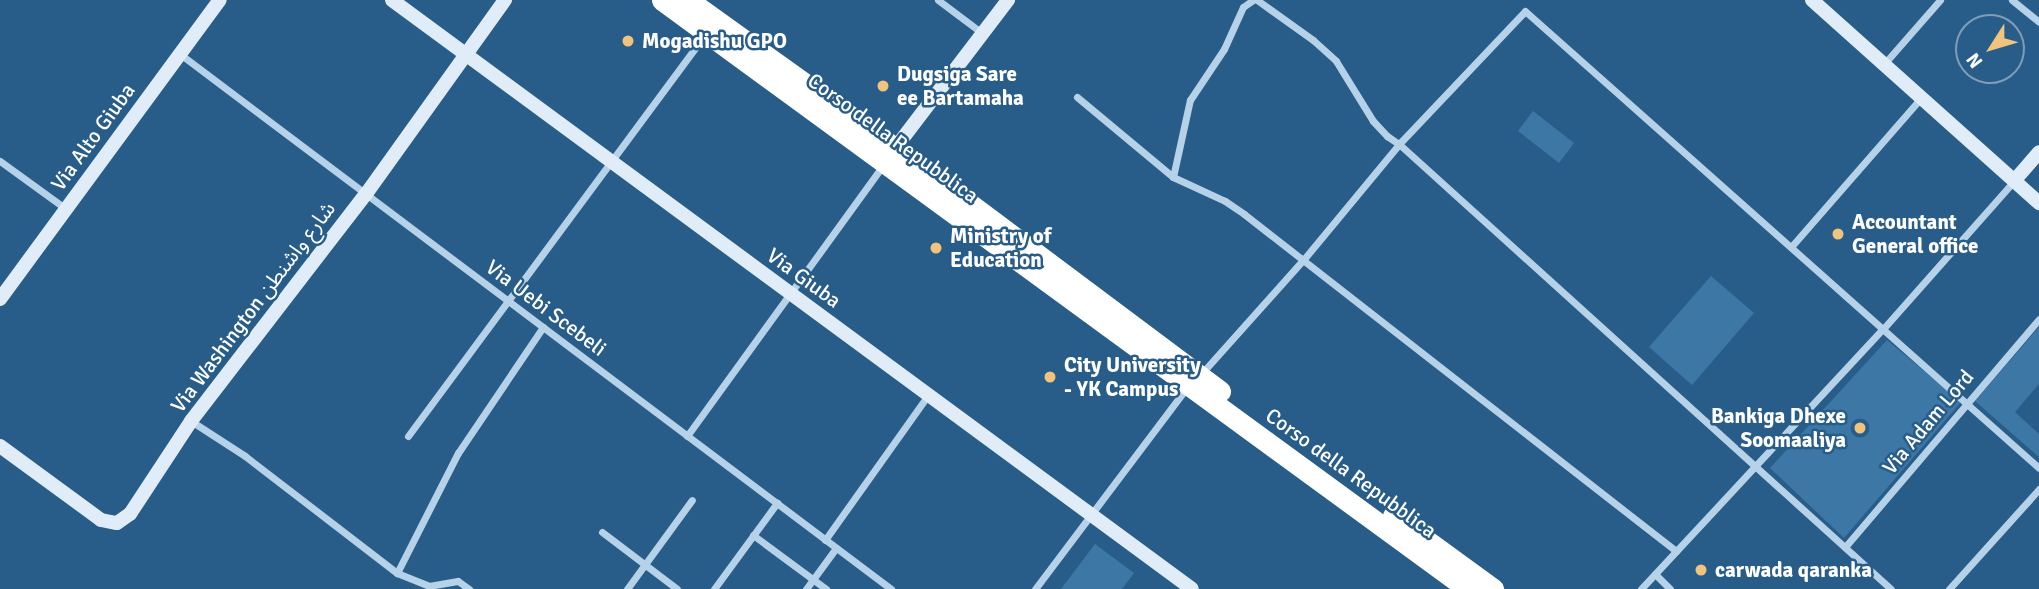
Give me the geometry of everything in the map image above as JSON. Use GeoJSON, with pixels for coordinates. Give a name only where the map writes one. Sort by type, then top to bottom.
{"type":"FeatureCollection","features":[{"type":"Feature","properties":{"kind":"highway"},"geometry":{"type":"LineString","coordinates":[[662,0],[712,27],[890,155],[1194,381],[1493,589]]}},
{"type":"Feature","properties":{"kind":"highway"},"geometry":{"type":"LineString","coordinates":[[688,0],[712,27]]}},
{"type":"Feature","properties":{"kind":"highway","name":"Corso della Repubblica"},"geometry":{"type":"LineString","coordinates":[[1194,381],[1468,589]]}},
{"type":"Feature","properties":{"kind":"street","name":"Via Alto Giuba"},"geometry":{"type":"LineString","coordinates":[[0,299],[220,0]]}},
{"type":"Feature","properties":{"kind":"street","name":"Via Giuba"},"geometry":{"type":"LineString","coordinates":[[392,0],[1192,589]]}},
{"type":"Feature","properties":{"kind":"street","name":"Via Washington شارع واشنطن"},"geometry":{"type":"LineString","coordinates":[[0,446],[101,520],[117,523],[130,514],[191,421],[366,194],[464,53],[505,0]]}},
{"type":"Feature","properties":{"kind":"street"},"geometry":{"type":"LineString","coordinates":[[938,0],[982,34]]}},
{"type":"Feature","properties":{"kind":"street"},"geometry":{"type":"LineString","coordinates":[[687,436],[789,292],[1008,0]]}},
{"type":"Feature","properties":{"kind":"street"},"geometry":{"type":"LineString","coordinates":[[1173,177],[1190,100],[1224,49],[1243,7],[1255,0],[1314,40],[1336,61],[1373,121],[1387,136],[1891,589]]}},
{"type":"Feature","properties":{"kind":"street"},"geometry":{"type":"LineString","coordinates":[[1812,0],[2039,204]]}},
{"type":"Feature","properties":{"kind":"street"},"geometry":{"type":"LineString","coordinates":[[1884,64],[1940,0]]}},
{"type":"Feature","properties":{"kind":"street"},"geometry":{"type":"LineString","coordinates":[[2012,0],[2039,22]]}},
{"type":"Feature","properties":{"kind":"street"},"geometry":{"type":"LineString","coordinates":[[1035,589],[1194,381],[1304,259],[1399,144],[1525,10],[2039,468]]}},
{"type":"Feature","properties":{"kind":"street"},"geometry":{"type":"LineString","coordinates":[[408,436],[610,160],[712,27]]}},
{"type":"Feature","properties":{"kind":"street","name":"Via Uebi Scebeli"},"geometry":{"type":"LineString","coordinates":[[180,54],[891,589]]}},
{"type":"Feature","properties":{"kind":"street"},"geometry":{"type":"LineString","coordinates":[[1077,97],[1173,177],[1225,201],[1304,259],[1676,551]]}},
{"type":"Feature","properties":{"kind":"street"},"geometry":{"type":"LineString","coordinates":[[1791,247],[1922,97]]}},
{"type":"Feature","properties":{"kind":"street"},"geometry":{"type":"LineString","coordinates":[[1641,589],[1883,329],[2039,152]]}},
{"type":"Feature","properties":{"kind":"street"},"geometry":{"type":"LineString","coordinates":[[0,161],[66,209]]}},
{"type":"Feature","properties":{"kind":"street","name":"Via Adam Lord"},"geometry":{"type":"LineString","coordinates":[[1845,547],[2039,319]]}},
{"type":"Feature","properties":{"kind":"street"},"geometry":{"type":"LineString","coordinates":[[397,573],[458,453],[543,327]]}},
{"type":"Feature","properties":{"kind":"street"},"geometry":{"type":"LineString","coordinates":[[825,540],[928,395]]}},
{"type":"Feature","properties":{"kind":"street"},"geometry":{"type":"LineString","coordinates":[[191,421],[245,456],[397,573],[429,587],[458,581],[469,589]]}},
{"type":"Feature","properties":{"kind":"street"},"geometry":{"type":"LineString","coordinates":[[1949,589],[2039,489]]}},
{"type":"Feature","properties":{"kind":"street"},"geometry":{"type":"LineString","coordinates":[[627,589],[692,500]]}},
{"type":"Feature","properties":{"kind":"street"},"geometry":{"type":"LineString","coordinates":[[714,589],[777,503]]}},
{"type":"Feature","properties":{"kind":"street"},"geometry":{"type":"LineString","coordinates":[[602,532],[677,589]]}},
{"type":"Feature","properties":{"kind":"street"},"geometry":{"type":"LineString","coordinates":[[753,536],[826,589]]}},
{"type":"Feature","properties":{"kind":"street"},"geometry":{"type":"LineString","coordinates":[[806,589],[836,548]]}},
{"type":"Feature","properties":{"kind":"street"},"geometry":{"type":"LineString","coordinates":[[1655,574],[1670,589]]}},
{"type":"Feature","properties":{"kind":"shaded area"},"geometry":{"type":"Polygon","coordinates":[[[1533,111],[1574,143],[1559,163],[1518,131],[1533,111]]]}},
{"type":"Feature","properties":{"kind":"shaded area"},"geometry":{"type":"Polygon","coordinates":[[[1711,276],[1754,313],[1692,385],[1649,347],[1711,276]]]}},
{"type":"Feature","properties":{"kind":"shaded area"},"geometry":{"type":"Polygon","coordinates":[[[2039,327],[2039,384],[2015,412],[2039,434],[2039,457],[1975,401],[2039,327]]]}},
{"type":"Feature","properties":{"kind":"shaded area"},"geometry":{"type":"Polygon","coordinates":[[[1887,340],[1961,402],[1844,538],[1770,468],[1887,340]]]}},
{"type":"Feature","properties":{"kind":"shaded area"},"geometry":{"type":"Polygon","coordinates":[[[1095,544],[1134,573],[1122,589],[1061,589],[1095,544]]]}},
{"type":"Feature","properties":{"kind":"place","name":"Mogadishu GPO"},"geometry":{"type":"Point","coordinates":[628,41]}},
{"type":"Feature","properties":{"kind":"place","name":"Dugsiga Sare ee Bartamaha"},"geometry":{"type":"Point","coordinates":[883,86]}},
{"type":"Feature","properties":{"kind":"place","name":"Accountant General office"},"geometry":{"type":"Point","coordinates":[1838,234]}},
{"type":"Feature","properties":{"kind":"place","name":"Ministry of Education"},"geometry":{"type":"Point","coordinates":[936,248]}},
{"type":"Feature","properties":{"kind":"place","name":"City University - YK Campus"},"geometry":{"type":"Point","coordinates":[1050,377]}},
{"type":"Feature","properties":{"kind":"place","name":"Bankiga Dhexe Soomaaliya"},"geometry":{"type":"Point","coordinates":[1860,428]}},
{"type":"Feature","properties":{"kind":"place","name":"carwada qaranka"},"geometry":{"type":"Point","coordinates":[1701,570]}}]}
